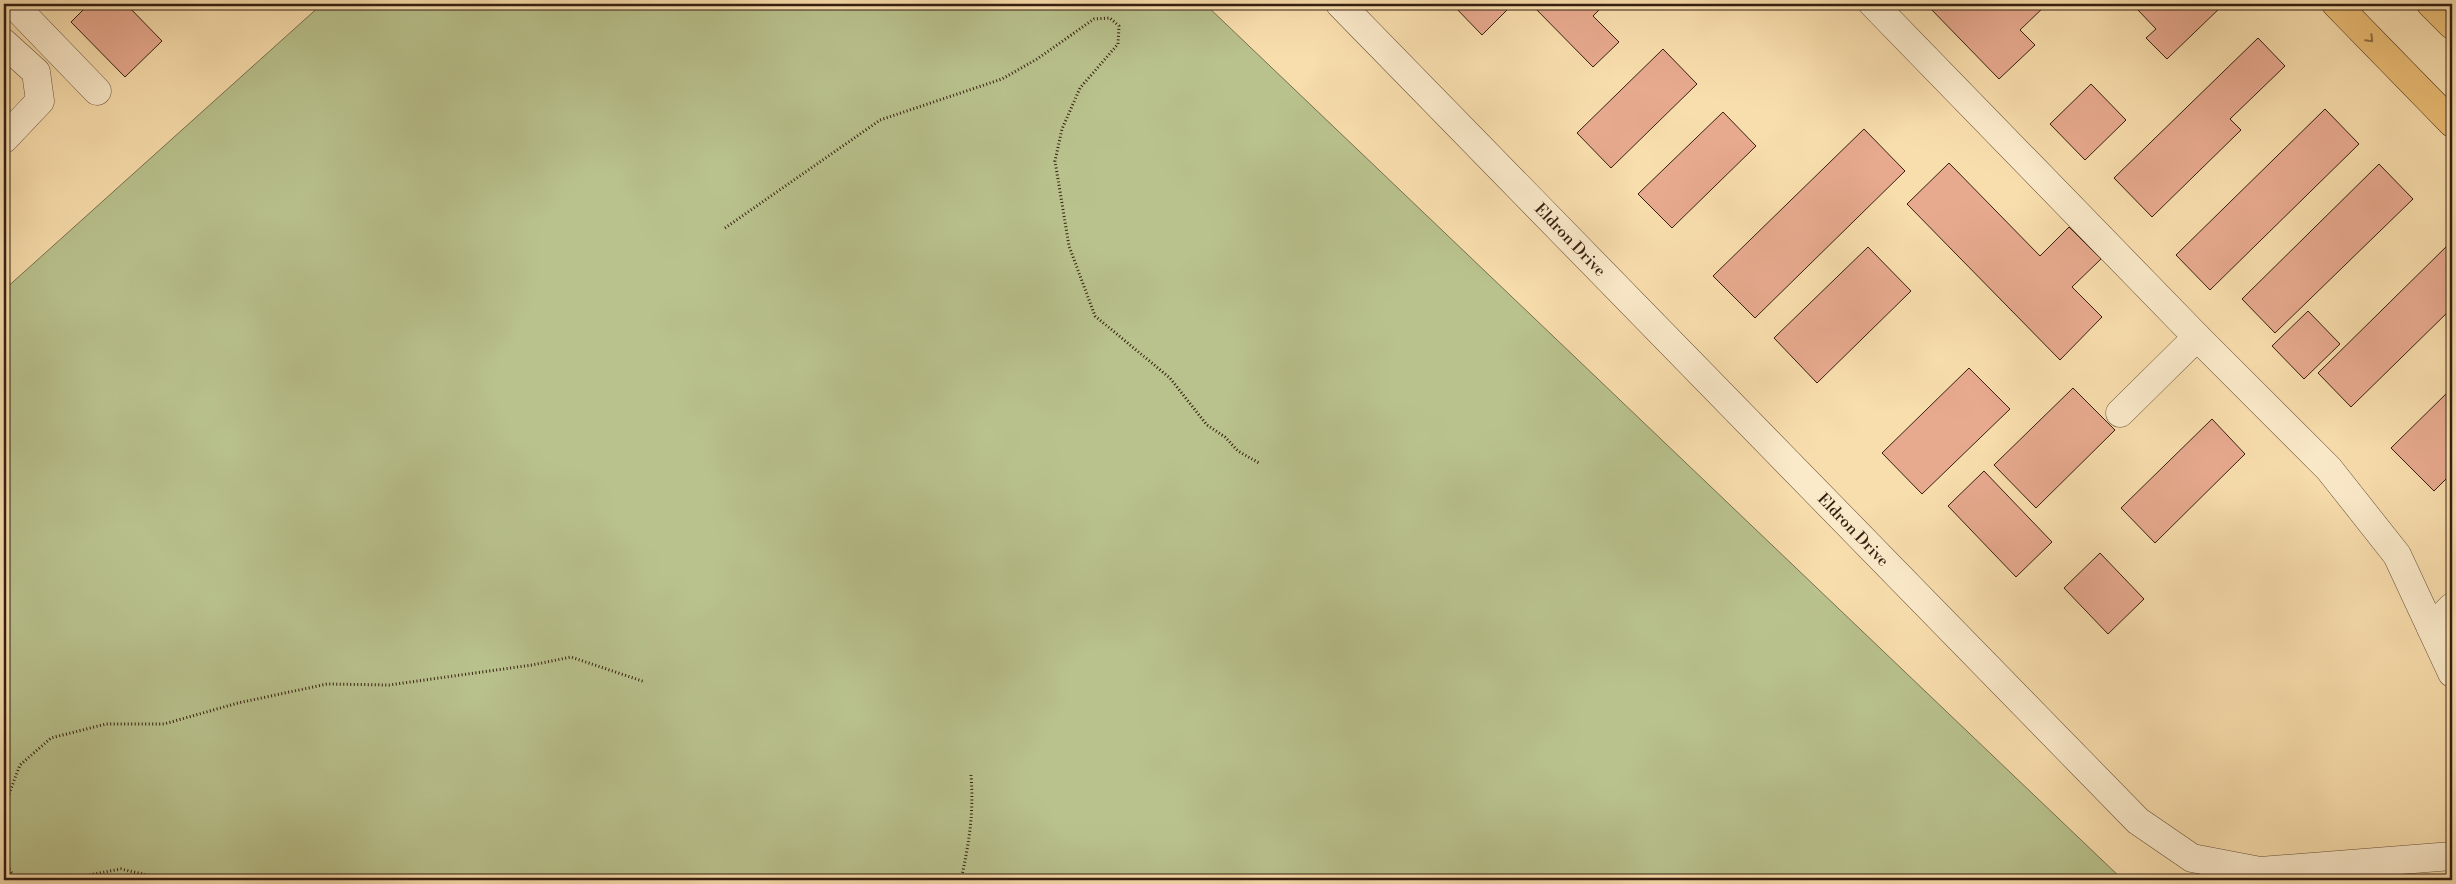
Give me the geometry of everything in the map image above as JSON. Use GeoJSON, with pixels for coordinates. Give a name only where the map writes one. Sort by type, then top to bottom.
{"type":"FeatureCollection","features":[{"type":"Feature","properties":{"kind":"main road"},"geometry":{"type":"LineString","coordinates":[[2336,4],[2452,123]]}},
{"type":"Feature","properties":{"kind":"main road"},"geometry":{"type":"LineString","coordinates":[[2432,4],[2452,25]]}},
{"type":"Feature","properties":{"kind":"street"},"geometry":{"type":"LineString","coordinates":[[13,4],[97,91]]}},
{"type":"Feature","properties":{"kind":"street","name":"Eldron Drive"},"geometry":{"type":"LineString","coordinates":[[1340,4],[2138,821],[2192,858],[2260,871],[2452,856]]}},
{"type":"Feature","properties":{"kind":"street"},"geometry":{"type":"LineString","coordinates":[[1874,4],[2197,337],[2329,469],[2397,555],[2452,673]]}},
{"type":"Feature","properties":{"kind":"street"},"geometry":{"type":"LineString","coordinates":[[4,43],[36,72],[40,101],[4,139]]}},
{"type":"Feature","properties":{"kind":"street"},"geometry":{"type":"LineString","coordinates":[[2120,413],[2197,337]]}},
{"type":"Feature","properties":{"kind":"street"},"geometry":{"type":"LineString","coordinates":[[2431,628],[2452,607]]}},
{"type":"Feature","properties":{"kind":"path"},"geometry":{"type":"LineString","coordinates":[[725,228],[880,120],[1002,79],[1037,58],[1094,19],[1110,18],[1119,26],[1118,44],[1080,88],[1062,129],[1055,161],[1069,246],[1095,316],[1170,378],[1207,425],[1224,437],[1238,451],[1259,463]]}},
{"type":"Feature","properties":{"kind":"path"},"geometry":{"type":"LineString","coordinates":[[4,807],[20,765],[51,738],[106,724],[164,724],[238,703],[328,684],[389,685],[532,665],[571,657],[645,682]]}},
{"type":"Feature","properties":{"kind":"path"},"geometry":{"type":"LineString","coordinates":[[961,880],[971,838],[973,801],[971,776]]}},
{"type":"Feature","properties":{"kind":"path"},"geometry":{"type":"LineString","coordinates":[[4,860],[16,880],[20,880]]}},
{"type":"Feature","properties":{"kind":"path"},"geometry":{"type":"LineString","coordinates":[[62,880],[121,870],[156,877],[160,880]]}},
{"type":"Feature","properties":{"kind":"green space"},"geometry":{"type":"Polygon","coordinates":[[[322,4],[1205,4],[2123,880],[4,880],[4,290],[322,4]]]}},
{"type":"Feature","properties":{"kind":"building"},"geometry":{"type":"Polygon","coordinates":[[[89,4],[126,4],[162,41],[125,77],[71,22],[89,4]]]}},
{"type":"Feature","properties":{"kind":"building"},"geometry":{"type":"Polygon","coordinates":[[[1452,4],[1513,4],[1482,35],[1452,4]]]}},
{"type":"Feature","properties":{"kind":"building"},"geometry":{"type":"Polygon","coordinates":[[[1531,4],[1605,4],[1593,16],[1619,42],[1593,67],[1531,4]]]}},
{"type":"Feature","properties":{"kind":"building"},"geometry":{"type":"Polygon","coordinates":[[[1930,4],[2047,4],[2020,30],[2035,45],[1999,79],[1928,6],[1930,4]]]}},
{"type":"Feature","properties":{"kind":"building"},"geometry":{"type":"Polygon","coordinates":[[[2144,4],[2224,4],[2167,59],[2146,38],[2156,29],[2138,10],[2144,4]]]}},
{"type":"Feature","properties":{"kind":"building"},"geometry":{"type":"Polygon","coordinates":[[[2258,38],[2285,66],[2230,119],[2241,130],[2152,217],[2114,178],[2258,38]]]}},
{"type":"Feature","properties":{"kind":"building"},"geometry":{"type":"Polygon","coordinates":[[[1663,49],[1697,84],[1611,168],[1577,133],[1663,49]]]}},
{"type":"Feature","properties":{"kind":"building"},"geometry":{"type":"Polygon","coordinates":[[[2091,84],[2126,120],[2085,160],[2050,124],[2091,84]]]}},
{"type":"Feature","properties":{"kind":"building"},"geometry":{"type":"Polygon","coordinates":[[[2325,109],[2359,144],[2210,290],[2176,255],[2325,109]]]}},
{"type":"Feature","properties":{"kind":"building"},"geometry":{"type":"Polygon","coordinates":[[[1723,112],[1756,146],[1672,228],[1638,194],[1723,112]]]}},
{"type":"Feature","properties":{"kind":"building"},"geometry":{"type":"Polygon","coordinates":[[[1864,129],[1905,171],[1755,318],[1713,276],[1864,129]]]}},
{"type":"Feature","properties":{"kind":"building"},"geometry":{"type":"Polygon","coordinates":[[[1949,163],[2040,256],[2069,227],[2101,259],[2072,287],[2102,317],[2060,360],[1907,204],[1949,163]]]}},
{"type":"Feature","properties":{"kind":"building"},"geometry":{"type":"Polygon","coordinates":[[[2379,164],[2413,199],[2275,333],[2242,299],[2379,164]]]}},
{"type":"Feature","properties":{"kind":"building"},"geometry":{"type":"Polygon","coordinates":[[[2452,241],[2452,308],[2351,407],[2318,373],[2452,241]]]}},
{"type":"Feature","properties":{"kind":"building"},"geometry":{"type":"Polygon","coordinates":[[[1868,247],[1911,291],[1817,383],[1774,338],[1868,247]]]}},
{"type":"Feature","properties":{"kind":"building"},"geometry":{"type":"Polygon","coordinates":[[[2308,311],[2340,344],[2304,379],[2272,346],[2308,311]]]}},
{"type":"Feature","properties":{"kind":"building"},"geometry":{"type":"Polygon","coordinates":[[[1969,368],[2010,409],[1922,494],[1882,453],[1969,368]]]}},
{"type":"Feature","properties":{"kind":"building"},"geometry":{"type":"Polygon","coordinates":[[[2073,388],[2115,430],[2036,508],[1994,465],[2073,388]]]}},
{"type":"Feature","properties":{"kind":"building"},"geometry":{"type":"Polygon","coordinates":[[[2452,388],[2452,473],[2434,491],[2391,448],[2452,388]]]}},
{"type":"Feature","properties":{"kind":"building"},"geometry":{"type":"Polygon","coordinates":[[[2212,419],[2245,454],[2155,543],[2121,508],[2212,419]]]}},
{"type":"Feature","properties":{"kind":"building"},"geometry":{"type":"Polygon","coordinates":[[[1984,471],[2052,542],[2016,577],[1948,506],[1984,471]]]}},
{"type":"Feature","properties":{"kind":"building"},"geometry":{"type":"Polygon","coordinates":[[[2100,553],[2144,599],[2108,634],[2064,588],[2100,553]]]}}]}
